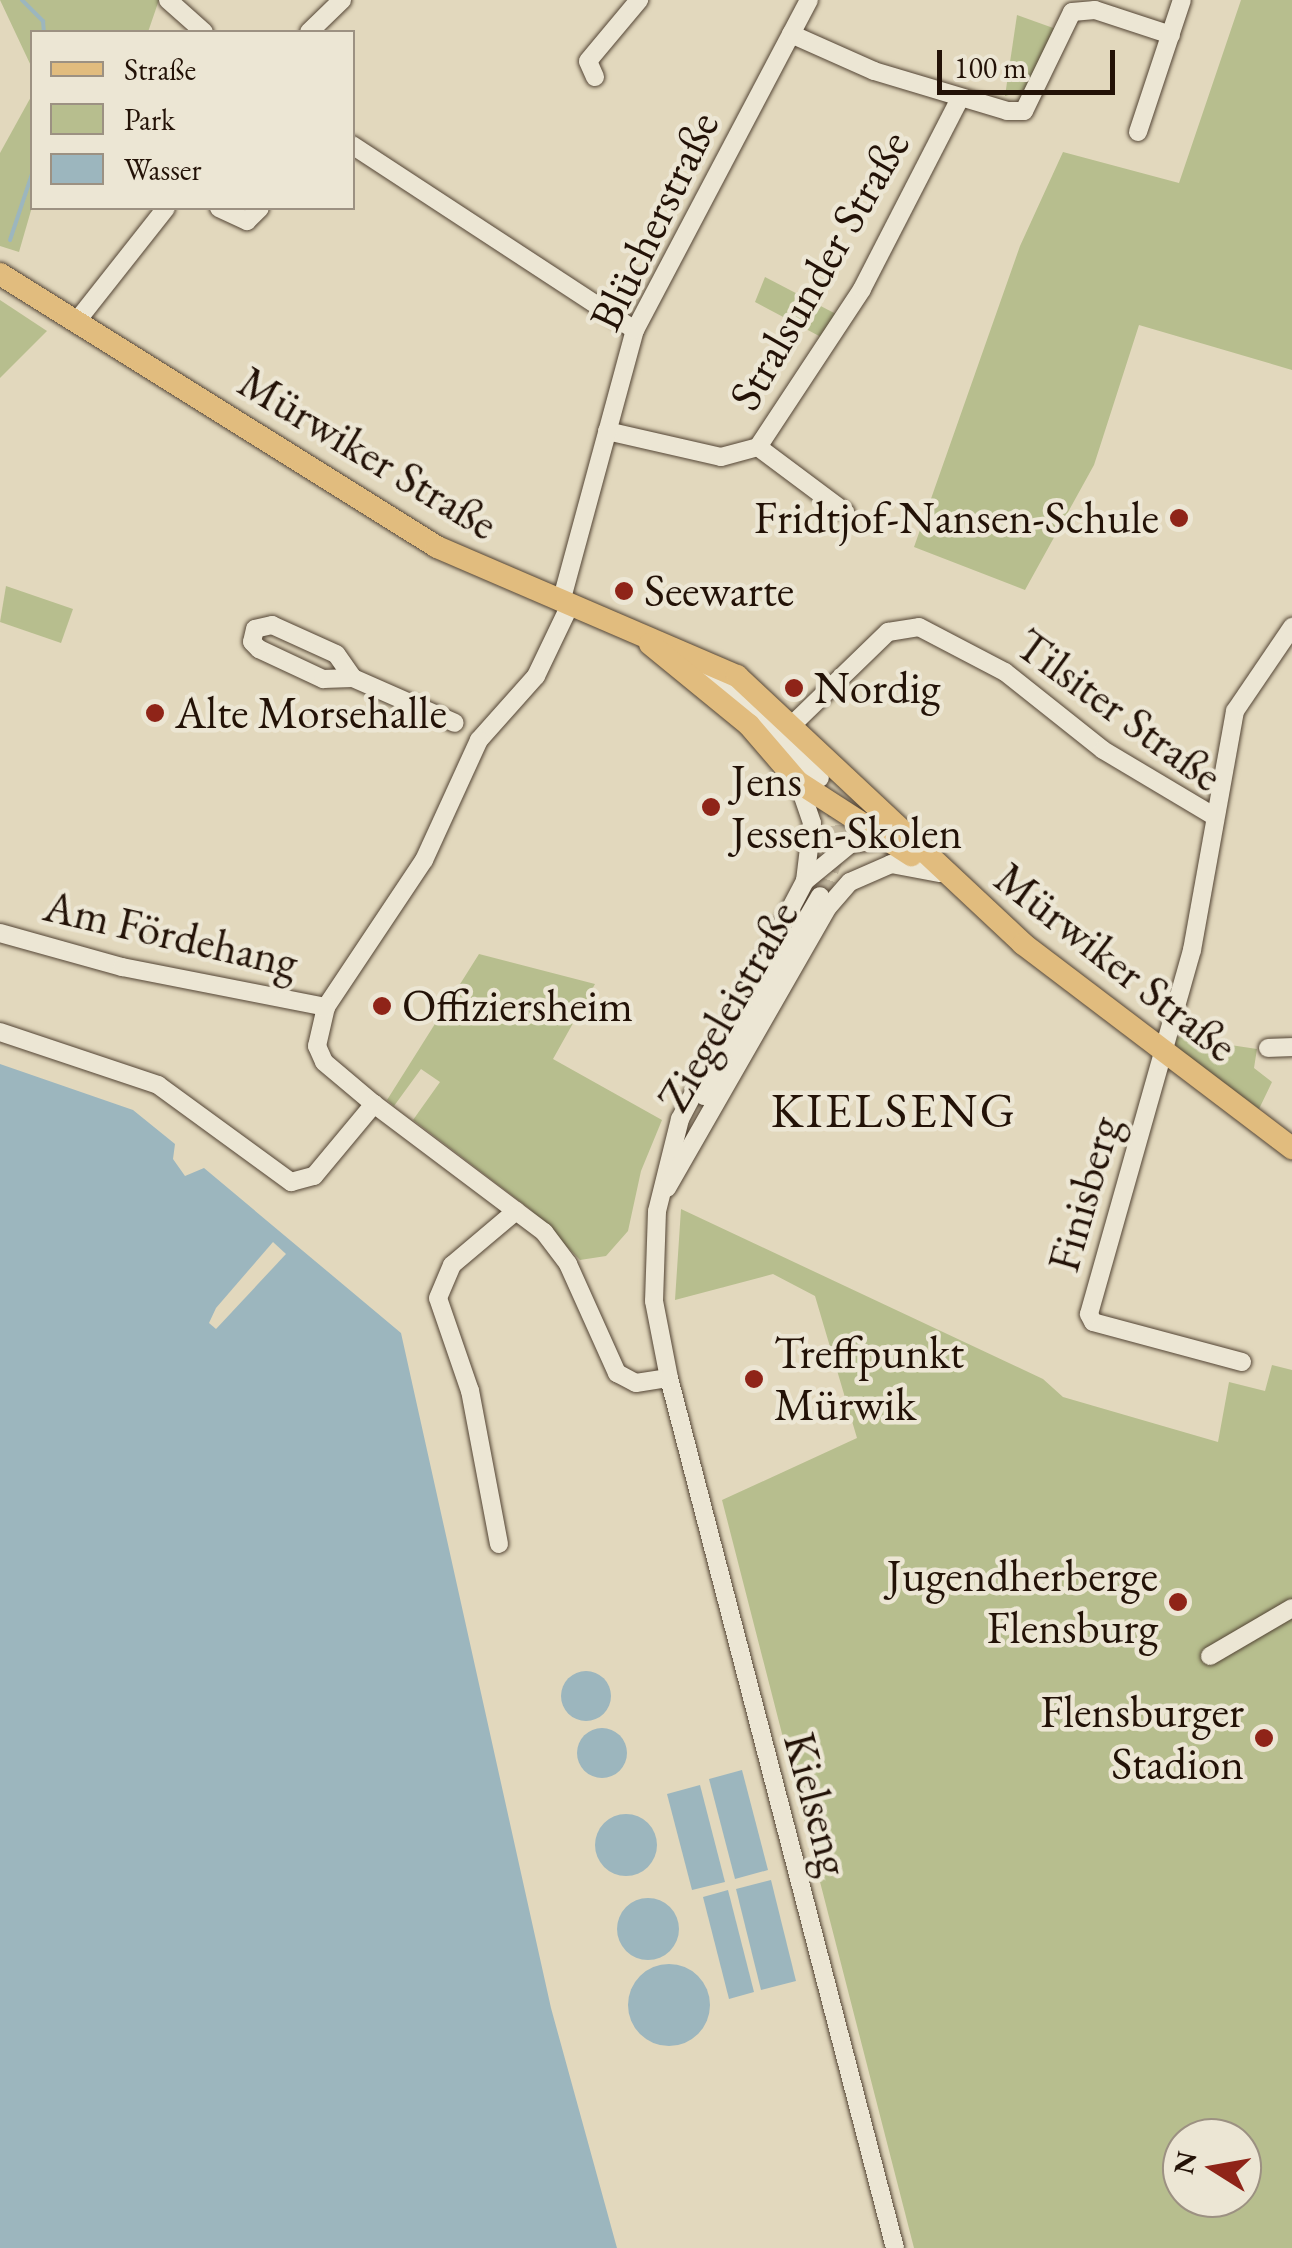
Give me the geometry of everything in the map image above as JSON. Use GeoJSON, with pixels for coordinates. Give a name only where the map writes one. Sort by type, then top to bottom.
{"type":"FeatureCollection","features":[{"type":"Feature","properties":{"kind":"main road","name":"Mürwiker Straße"},"geometry":{"type":"LineString","coordinates":[[0,274],[437,548],[694,654],[737,676],[792,725],[933,866],[1163,1054],[1292,1148]]}},
{"type":"Feature","properties":{"kind":"main road","name":"Mürwiker Straße"},"geometry":{"type":"LineString","coordinates":[[632,630],[884,839],[933,866]]}},
{"type":"Feature","properties":{"kind":"street"},"geometry":{"type":"LineString","coordinates":[[168,0],[202,30]]}},
{"type":"Feature","properties":{"kind":"street"},"geometry":{"type":"LineString","coordinates":[[311,30],[342,0]]}},
{"type":"Feature","properties":{"kind":"street"},"geometry":{"type":"LineString","coordinates":[[595,78],[588,61],[639,0]]}},
{"type":"Feature","properties":{"kind":"street","name":"Blücherstraße"},"geometry":{"type":"LineString","coordinates":[[326,1008],[424,860],[479,740],[544,664],[565,603],[635,330],[809,0]]}},
{"type":"Feature","properties":{"kind":"street"},"geometry":{"type":"LineString","coordinates":[[1138,132],[1182,0]]}},
{"type":"Feature","properties":{"kind":"street"},"geometry":{"type":"LineString","coordinates":[[791,34],[960,98],[1024,110],[1072,6],[1171,36]]}},
{"type":"Feature","properties":{"kind":"street","name":"Stralsunder Straße"},"geometry":{"type":"LineString","coordinates":[[608,431],[720,458],[758,448],[862,289],[960,98]]}},
{"type":"Feature","properties":{"kind":"street"},"geometry":{"type":"LineString","coordinates":[[361,150],[635,330]]}},
{"type":"Feature","properties":{"kind":"street"},"geometry":{"type":"LineString","coordinates":[[76,322],[164,210]]}},
{"type":"Feature","properties":{"kind":"street"},"geometry":{"type":"LineString","coordinates":[[223,210],[247,221],[258,210]]}},
{"type":"Feature","properties":{"kind":"street"},"geometry":{"type":"LineString","coordinates":[[758,448],[846,512]]}},
{"type":"Feature","properties":{"kind":"street"},"geometry":{"type":"LineString","coordinates":[[352,678],[336,654],[272,625],[255,629],[252,642],[259,649],[323,679],[352,678],[458,725],[479,740]]}},
{"type":"Feature","properties":{"kind":"street","name":"Tilsiter Straße"},"geometry":{"type":"LineString","coordinates":[[792,725],[888,632],[919,627],[1005,672],[1103,750],[1212,815],[1192,950],[1163,1054]]}},
{"type":"Feature","properties":{"kind":"street"},"geometry":{"type":"LineString","coordinates":[[1212,815],[1235,711],[1292,627]]}},
{"type":"Feature","properties":{"kind":"street","name":"Ziegeleistraße"},"geometry":{"type":"LineString","coordinates":[[694,654],[809,780],[812,823],[805,882]]}},
{"type":"Feature","properties":{"kind":"street","name":"Ziegeleistraße"},"geometry":{"type":"LineString","coordinates":[[668,1378],[652,1260],[666,1160],[700,1073],[805,882],[850,844],[884,839]]}},
{"type":"Feature","properties":{"kind":"street","name":"Ziegeleistraße"},"geometry":{"type":"LineString","coordinates":[[659,1202],[838,895],[874,867],[933,866]]}},
{"type":"Feature","properties":{"kind":"street","name":"Ziegeleistraße"},"geometry":{"type":"LineString","coordinates":[[659,1202],[694,1113],[820,896]]}},
{"type":"Feature","properties":{"kind":"street","name":"Am Fördehang"},"geometry":{"type":"LineString","coordinates":[[0,933],[122,966],[326,1008]]}},
{"type":"Feature","properties":{"kind":"street"},"geometry":{"type":"LineString","coordinates":[[326,1008],[317,1028],[324,1062],[544,1232],[568,1264],[616,1373],[636,1383],[668,1378]]}},
{"type":"Feature","properties":{"kind":"street"},"geometry":{"type":"LineString","coordinates":[[0,1032],[158,1085],[291,1182],[314,1176],[374,1104]]}},
{"type":"Feature","properties":{"kind":"street"},"geometry":{"type":"LineString","coordinates":[[1268,1048],[1292,1048]]}},
{"type":"Feature","properties":{"kind":"street","name":"Finisberg"},"geometry":{"type":"LineString","coordinates":[[1163,1054],[1089,1314],[1093,1322],[1242,1362]]}},
{"type":"Feature","properties":{"kind":"street"},"geometry":{"type":"LineString","coordinates":[[499,1544],[470,1390],[438,1298],[452,1266],[516,1211]]}},
{"type":"Feature","properties":{"kind":"street","name":"Kielseng"},"geometry":{"type":"LineString","coordinates":[[668,1378],[894,2248]]}},
{"type":"Feature","properties":{"kind":"street"},"geometry":{"type":"LineString","coordinates":[[1210,1656],[1292,1608]]}},
{"type":"Feature","properties":{"kind":"green space"},"geometry":{"type":"Polygon","coordinates":[[[0,0],[159,0],[149,30],[30,30],[30,64],[0,0]]]}},
{"type":"Feature","properties":{"kind":"green space"},"geometry":{"type":"Polygon","coordinates":[[[1241,0],[1292,0],[1292,370],[1139,325],[1094,465],[1025,590],[914,547],[1020,246],[1063,152],[1179,183],[1241,0]]]}},
{"type":"Feature","properties":{"kind":"green space"},"geometry":{"type":"Polygon","coordinates":[[[1017,15],[1056,29],[1028,90],[1005,96],[1017,15]]]}},
{"type":"Feature","properties":{"kind":"green space"},"geometry":{"type":"Polygon","coordinates":[[[30,99],[31,210],[19,252],[0,246],[0,153],[30,99]]]}},
{"type":"Feature","properties":{"kind":"green space"},"geometry":{"type":"Polygon","coordinates":[[[765,277],[836,314],[821,337],[755,302],[765,277]]]}},
{"type":"Feature","properties":{"kind":"green space"},"geometry":{"type":"Polygon","coordinates":[[[0,300],[47,331],[0,378],[0,300]]]}},
{"type":"Feature","properties":{"kind":"green space"},"geometry":{"type":"Polygon","coordinates":[[[6,586],[73,609],[61,643],[0,622],[6,586]]]}},
{"type":"Feature","properties":{"kind":"green space"},"geometry":{"type":"Polygon","coordinates":[[[479,954],[595,984],[553,1059],[662,1120],[641,1171],[628,1231],[606,1256],[580,1260],[530,1209],[413,1120],[440,1082],[421,1069],[394,1106],[387,1100],[479,954]]]}},
{"type":"Feature","properties":{"kind":"green space"},"geometry":{"type":"Polygon","coordinates":[[[1177,1037],[1257,1049],[1254,1068],[1272,1082],[1259,1109],[1175,1046],[1177,1037]]]}},
{"type":"Feature","properties":{"kind":"green space"},"geometry":{"type":"Polygon","coordinates":[[[681,1209],[1043,1379],[1063,1397],[1218,1442],[1229,1382],[1265,1391],[1272,1365],[1292,1370],[1292,2248],[914,2248],[722,1500],[857,1438],[815,1296],[773,1274],[675,1300],[681,1209]]]}},
{"type":"Feature","properties":{"kind":"water"},"geometry":{"type":"Polygon","coordinates":[[[0,1064],[133,1110],[175,1144],[173,1159],[185,1176],[204,1168],[401,1333],[551,2008],[617,2248],[0,2248],[0,1064]]]}},
{"type":"Feature","properties":{"kind":"water"},"geometry":{"type":"Polygon","coordinates":[[[586,1671],[604,1678],[611,1696],[604,1714],[586,1721],[568,1714],[561,1696],[568,1678],[586,1671]]]}},
{"type":"Feature","properties":{"kind":"water"},"geometry":{"type":"Polygon","coordinates":[[[602,1728],[620,1735],[627,1753],[620,1771],[602,1778],[584,1771],[577,1753],[584,1735],[602,1728]]]}},
{"type":"Feature","properties":{"kind":"water"},"geometry":{"type":"Polygon","coordinates":[[[742,1770],[768,1870],[735,1879],[709,1779],[742,1770]]]}},
{"type":"Feature","properties":{"kind":"water"},"geometry":{"type":"Polygon","coordinates":[[[700,1785],[725,1882],[692,1890],[667,1794],[700,1785]]]}},
{"type":"Feature","properties":{"kind":"water"},"geometry":{"type":"Polygon","coordinates":[[[626,1814],[648,1823],[657,1845],[648,1867],[626,1876],[604,1867],[595,1845],[604,1823],[626,1814]]]}},
{"type":"Feature","properties":{"kind":"water"},"geometry":{"type":"Polygon","coordinates":[[[771,1880],[796,1981],[761,1990],[736,1889],[771,1880]]]}},
{"type":"Feature","properties":{"kind":"water"},"geometry":{"type":"Polygon","coordinates":[[[728,1890],[754,1992],[729,1999],[703,1897],[728,1890]]]}},
{"type":"Feature","properties":{"kind":"water"},"geometry":{"type":"Polygon","coordinates":[[[648,1898],[670,1907],[679,1929],[670,1951],[648,1960],[626,1951],[617,1929],[626,1907],[648,1898]]]}},
{"type":"Feature","properties":{"kind":"water"},"geometry":{"type":"Polygon","coordinates":[[[669,1964],[685,1967],[698,1976],[707,1989],[707,2021],[698,2034],[685,2043],[669,2046],[653,2043],[640,2034],[631,2021],[628,2005],[631,1989],[640,1976],[653,1967],[669,1964]]]}},
{"type":"Feature","properties":{"kind":"pier"},"geometry":{"type":"Polygon","coordinates":[[[273,1242],[286,1254],[216,1329],[209,1323],[216,1308],[273,1242]]]}},
{"type":"Feature","properties":{"kind":"waterway"},"geometry":{"type":"LineString","coordinates":[[22,0],[43,21],[44,30]]}},
{"type":"Feature","properties":{"kind":"waterway"},"geometry":{"type":"LineString","coordinates":[[10,240],[30,180]]}},
{"type":"Feature","properties":{"kind":"tunnel"},"geometry":{"type":"LineString","coordinates":[[820,896],[840,843],[835,802]]}},
{"type":"Feature","properties":{"kind":"place","name":"Fridtjof-Nansen-Schule"},"geometry":{"type":"Point","coordinates":[1179,518]}},
{"type":"Feature","properties":{"kind":"place","name":"Seewarte"},"geometry":{"type":"Point","coordinates":[624,591]}},
{"type":"Feature","properties":{"kind":"place","name":"Nordig"},"geometry":{"type":"Point","coordinates":[794,688]}},
{"type":"Feature","properties":{"kind":"place","name":"Alte Morsehalle"},"geometry":{"type":"Point","coordinates":[155,713]}},
{"type":"Feature","properties":{"kind":"place","name":"Jens Jessen-Skolen"},"geometry":{"type":"Point","coordinates":[711,807]}},
{"type":"Feature","properties":{"kind":"place","name":"Offiziersheim"},"geometry":{"type":"Point","coordinates":[382,1006]}},
{"type":"Feature","properties":{"kind":"place","name":"Treffpunkt Mürwik"},"geometry":{"type":"Point","coordinates":[754,1379]}},
{"type":"Feature","properties":{"kind":"place","name":"Jugendherberge Flensburg"},"geometry":{"type":"Point","coordinates":[1178,1602]}},
{"type":"Feature","properties":{"kind":"place","name":"Flensburger Stadion"},"geometry":{"type":"Point","coordinates":[1264,1738]}},
{"type":"Feature","properties":{"kind":"district","name":"KIELSENG"},"geometry":{"type":"Point","coordinates":[894,1111]}}]}
